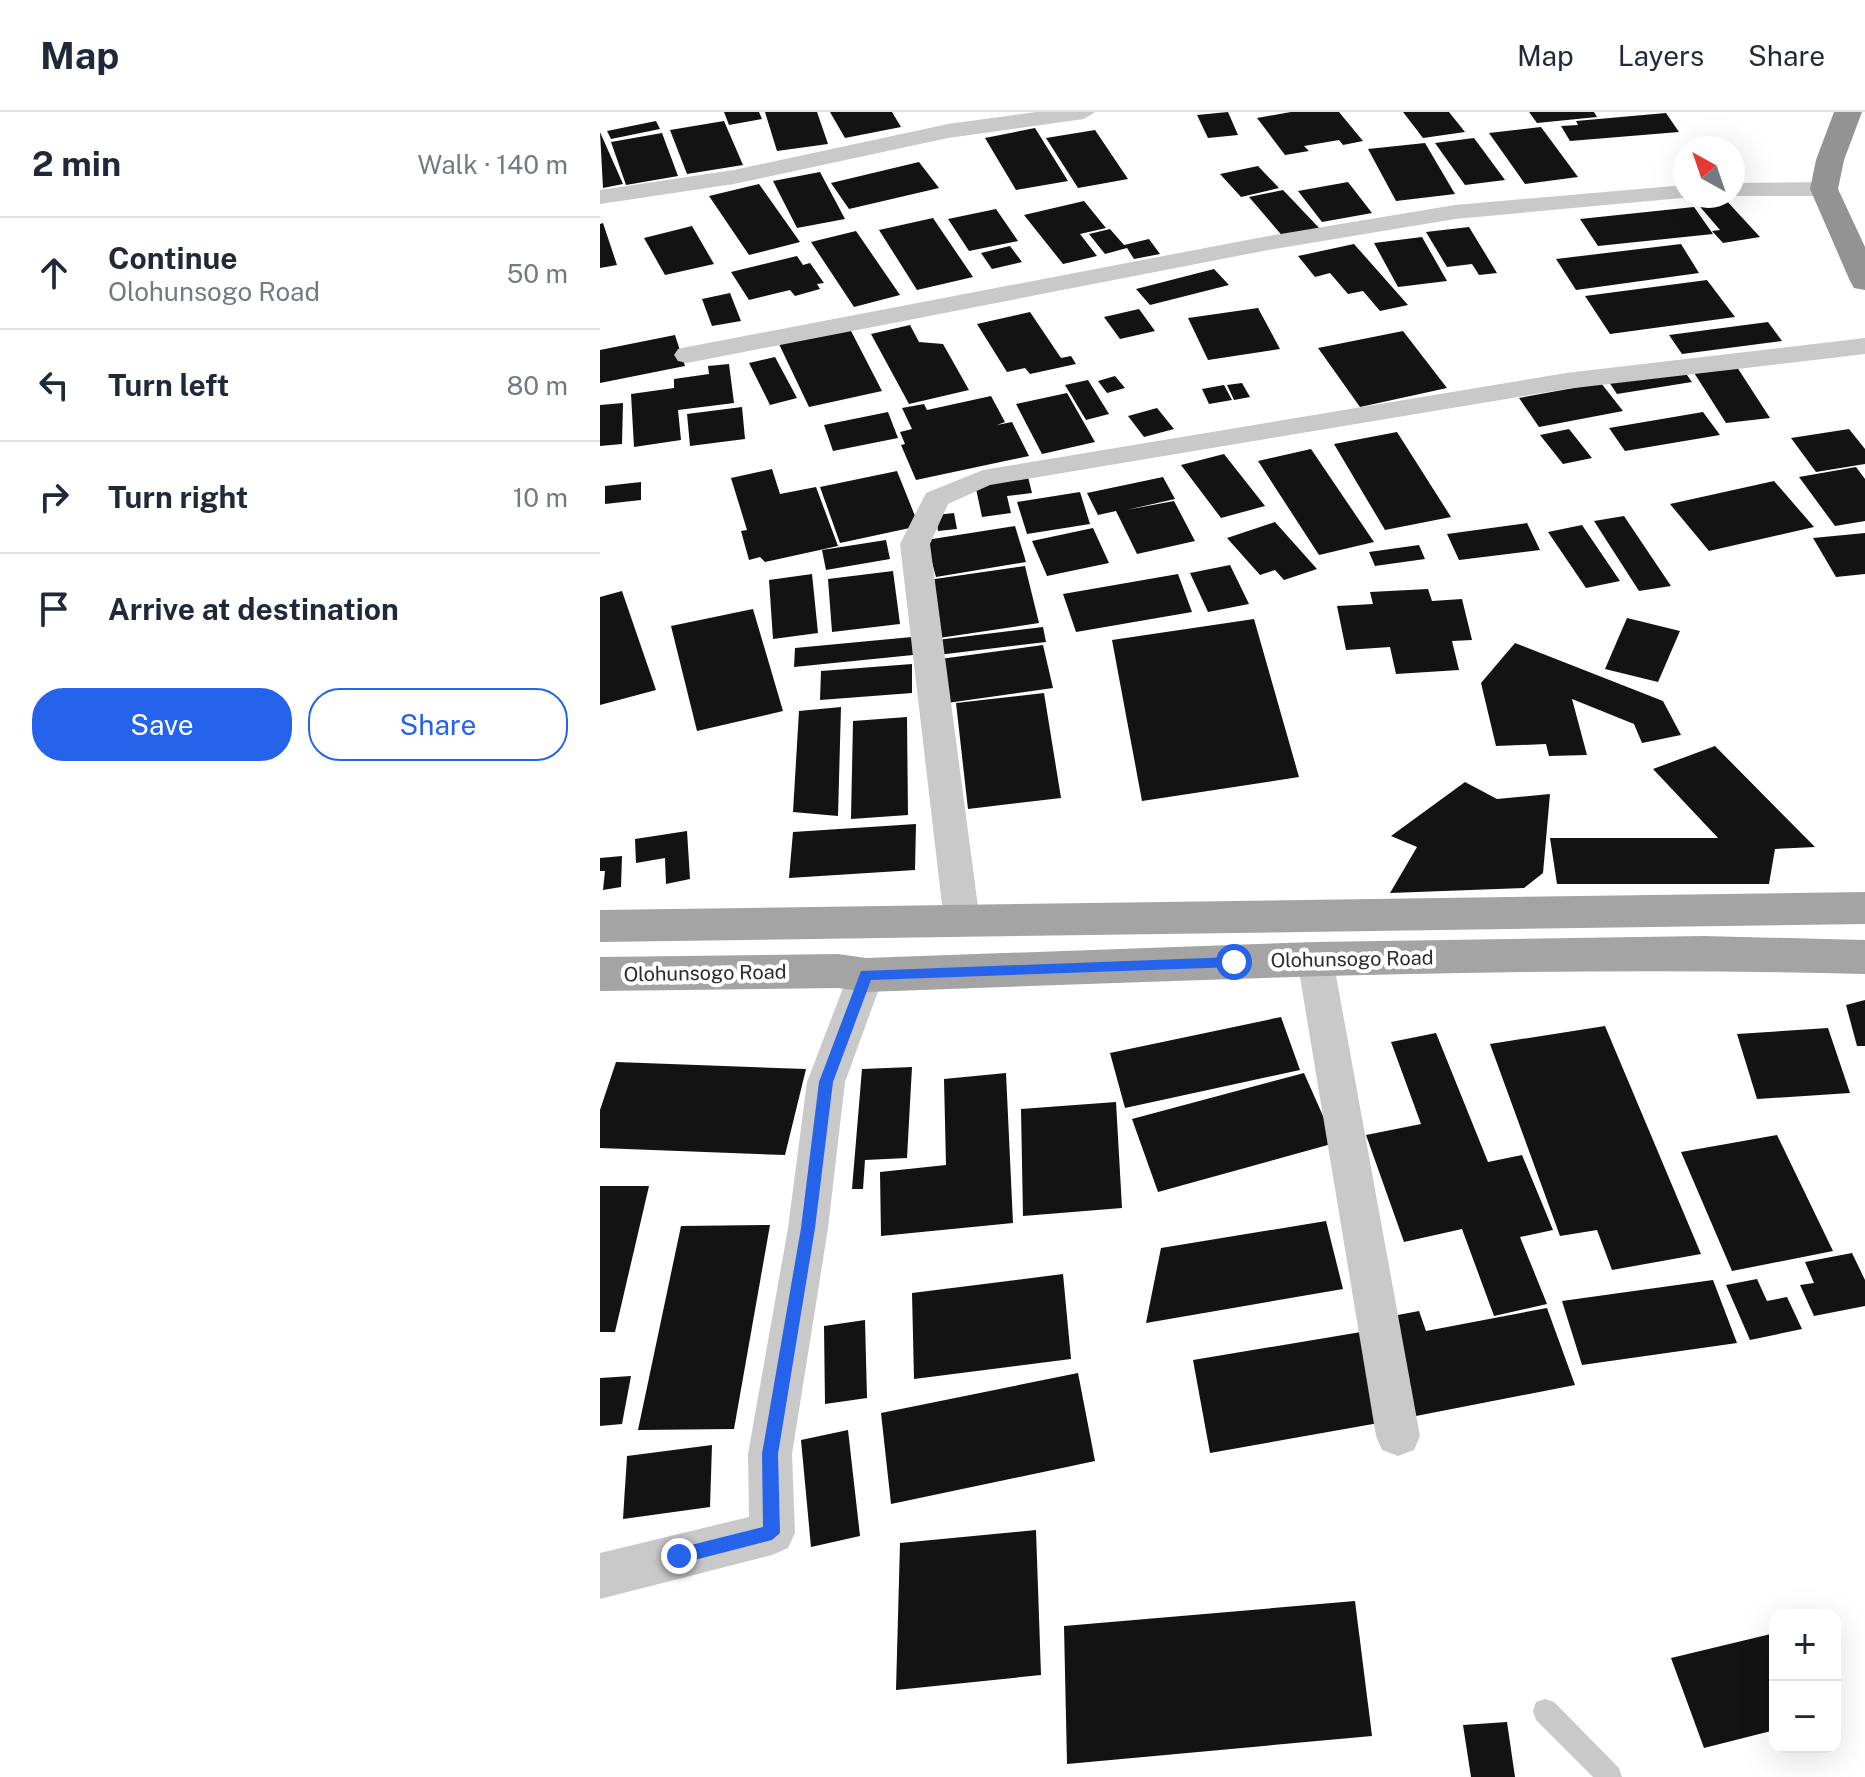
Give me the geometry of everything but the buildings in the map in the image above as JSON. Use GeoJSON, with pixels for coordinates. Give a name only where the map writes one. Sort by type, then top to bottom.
{"type":"FeatureCollection","features":[{"type":"Feature","properties":{"kind":"highway"},"geometry":{"type":"LineString","coordinates":[[1848,112],[1865,156]]}},
{"type":"Feature","properties":{"kind":"highway"},"geometry":{"type":"LineString","coordinates":[[1848,112],[1830,160],[1824,189],[1865,281]]}},
{"type":"Feature","properties":{"kind":"main road"},"geometry":{"type":"LineString","coordinates":[[600,926],[1865,908]]}},
{"type":"Feature","properties":{"kind":"main road","name":"Olohunsogo Road"},"geometry":{"type":"LineString","coordinates":[[600,974],[838,971],[866,975],[1315,959],[1704,953],[1865,957]]}},
{"type":"Feature","properties":{"kind":"street"},"geometry":{"type":"LineString","coordinates":[[600,197],[734,177],[945,121],[1084,112]]}},
{"type":"Feature","properties":{"kind":"street"},"geometry":{"type":"LineString","coordinates":[[1745,190],[1824,189]]}},
{"type":"Feature","properties":{"kind":"street"},"geometry":{"type":"LineString","coordinates":[[687,355],[1248,247],[1455,212],[1673,193]]}},
{"type":"Feature","properties":{"kind":"street"},"geometry":{"type":"LineString","coordinates":[[962,922],[915,544],[936,499],[983,478],[1396,407],[1566,381],[1865,346]]}},
{"type":"Feature","properties":{"kind":"street"},"geometry":{"type":"LineString","coordinates":[[1315,959],[1398,1436]]}},
{"type":"Feature","properties":{"kind":"street"},"geometry":{"type":"LineString","coordinates":[[600,1576],[772,1533],[770,1454],[808,1228],[826,1082],[866,975]]}},
{"type":"Feature","properties":{"kind":"lane"},"geometry":{"type":"LineString","coordinates":[[1545,1711],[1610,1777]]}},
{"type":"Feature","properties":{"kind":"route"},"geometry":{"type":"LineString","coordinates":[[679,1556],[772,1533],[770,1454],[808,1228],[826,1082],[866,975],[1234,962]]}}]}
